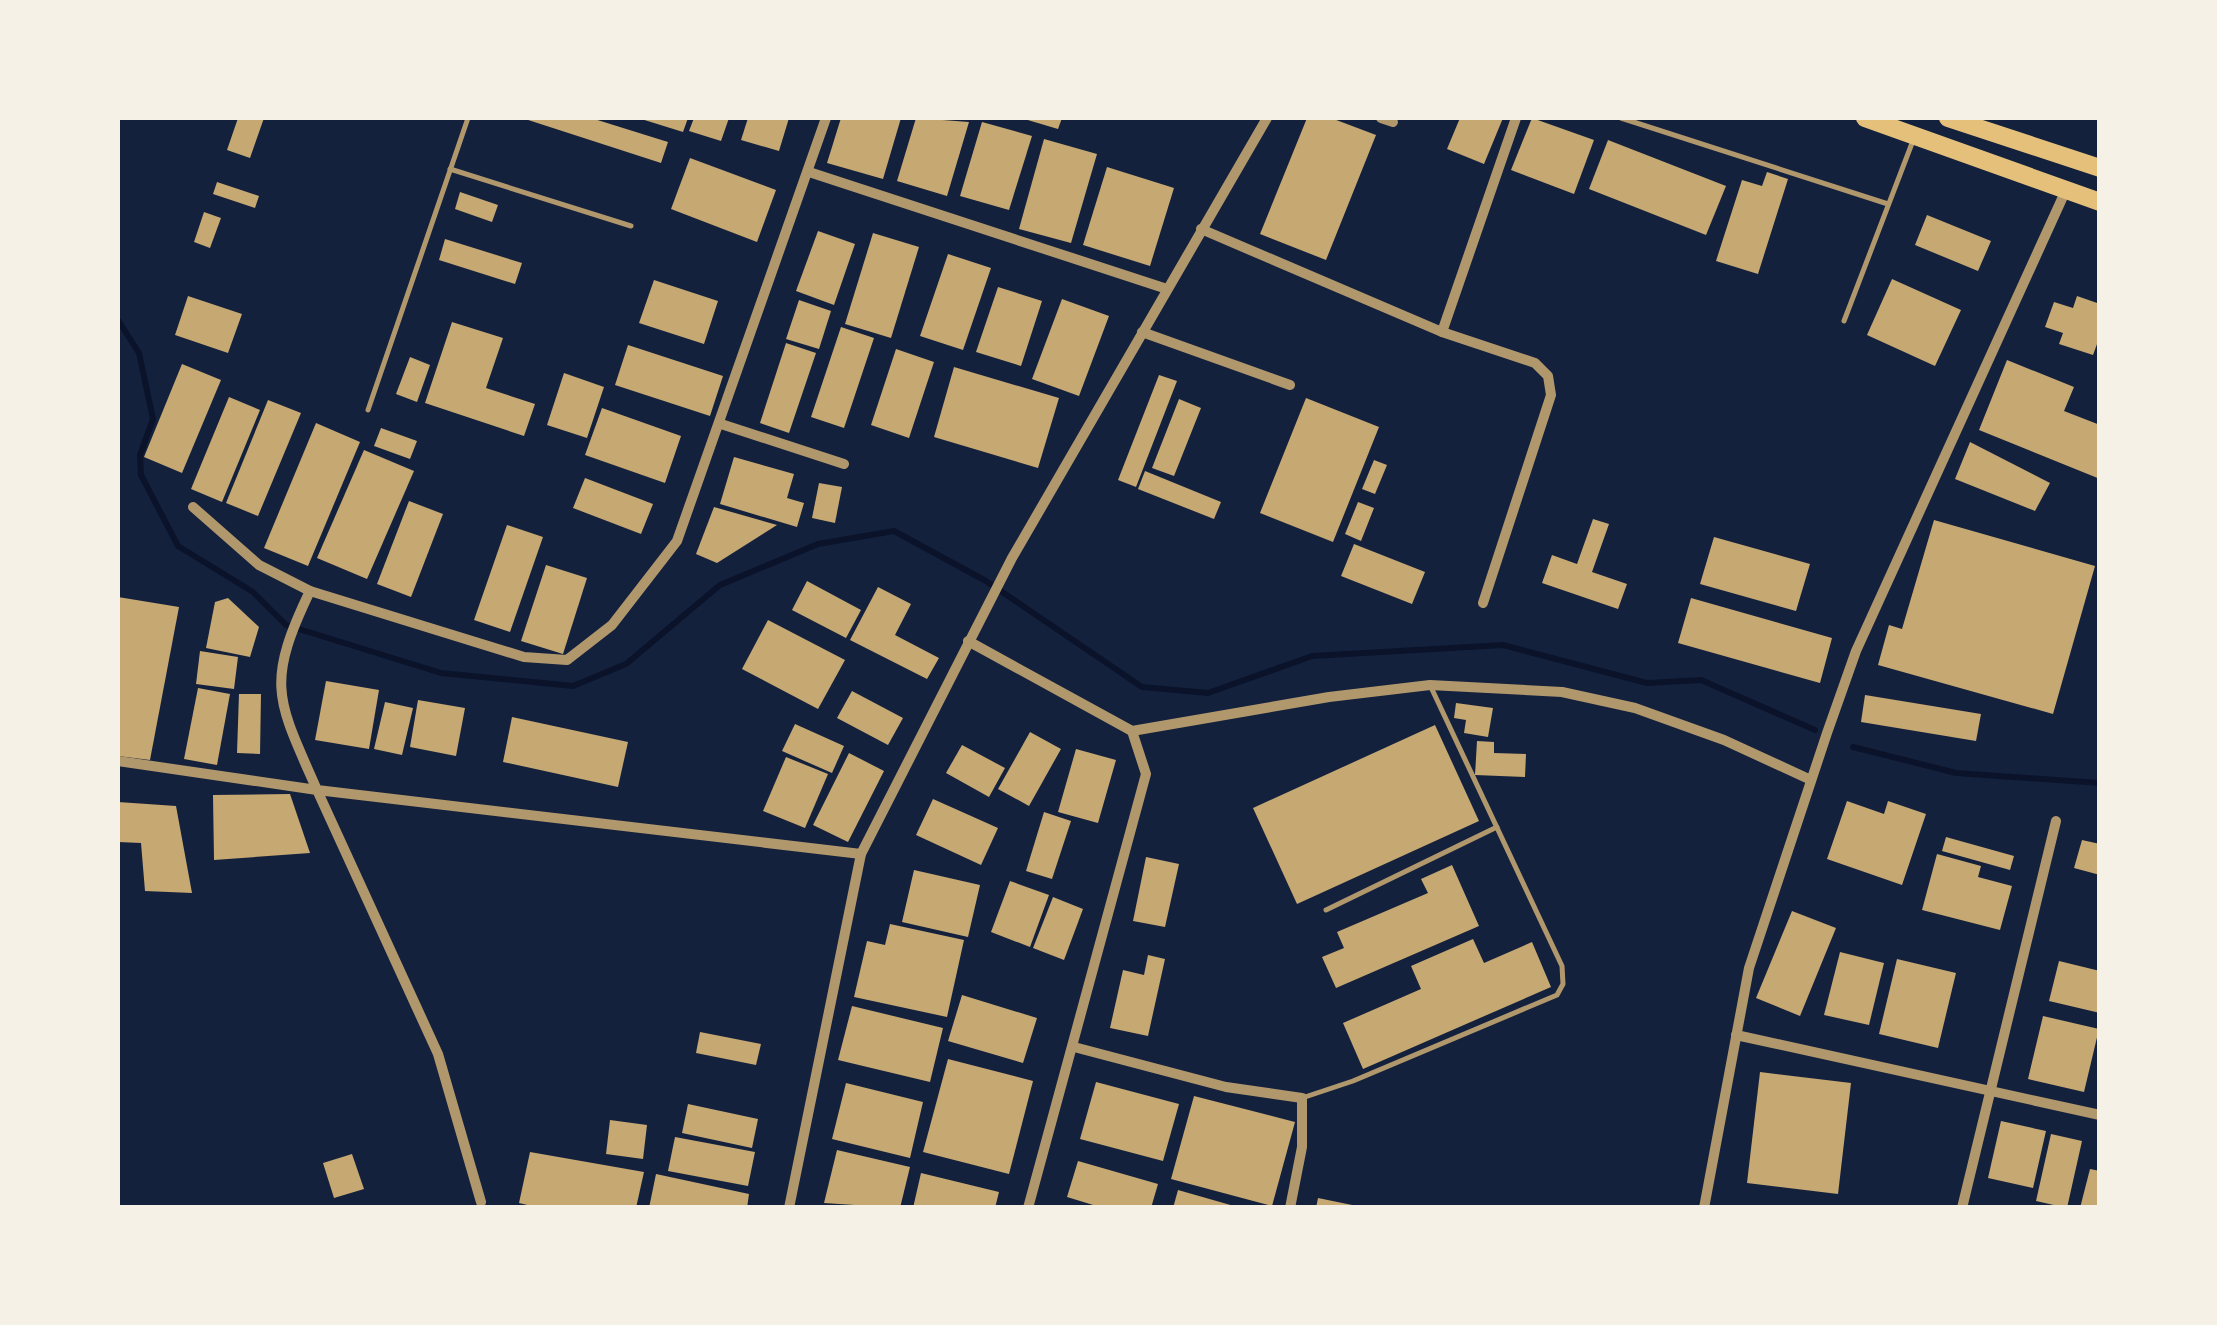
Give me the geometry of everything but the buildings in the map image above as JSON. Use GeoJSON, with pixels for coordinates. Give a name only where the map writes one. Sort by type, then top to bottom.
{"type":"FeatureCollection","features":[{"type":"Feature","properties":{"kind":"main road"},"geometry":{"type":"LineString","coordinates":[[1865,118],[2100,202]]}},
{"type":"Feature","properties":{"kind":"main road"},"geometry":{"type":"LineString","coordinates":[[1948,118],[2100,168]]}},
{"type":"Feature","properties":{"kind":"street"},"geometry":{"type":"LineString","coordinates":[[193,507],[259,566],[310,592],[524,657],[566,660],[612,625],[678,541],[826,118]]}},
{"type":"Feature","properties":{"kind":"street"},"geometry":{"type":"LineString","coordinates":[[789,1208],[861,854],[1012,558],[1267,118]]}},
{"type":"Feature","properties":{"kind":"street"},"geometry":{"type":"LineString","coordinates":[[1442,332],[1516,118]]}},
{"type":"Feature","properties":{"kind":"street"},"geometry":{"type":"LineString","coordinates":[[808,172],[1167,288]]}},
{"type":"Feature","properties":{"kind":"street"},"geometry":{"type":"LineString","coordinates":[[1704,1208],[1749,968],[1826,733],[1864,633],[2066,190]]}},
{"type":"Feature","properties":{"kind":"street"},"geometry":{"type":"LineString","coordinates":[[1201,229],[1442,332],[1536,363],[1548,376],[1551,395],[1484,602]]}},
{"type":"Feature","properties":{"kind":"street"},"geometry":{"type":"LineString","coordinates":[[1142,332],[1290,385]]}},
{"type":"Feature","properties":{"kind":"street"},"geometry":{"type":"LineString","coordinates":[[722,424],[844,464]]}},
{"type":"Feature","properties":{"kind":"street"},"geometry":{"type":"LineString","coordinates":[[310,592],[282,653],[278,682],[282,709],[438,1054],[480,1202]]}},
{"type":"Feature","properties":{"kind":"street"},"geometry":{"type":"LineString","coordinates":[[968,641],[1132,731],[1330,697],[1430,685],[1562,692],[1635,708],[1724,740],[1811,780]]}},
{"type":"Feature","properties":{"kind":"street"},"geometry":{"type":"LineString","coordinates":[[1028,1208],[1146,774],[1132,731]]}},
{"type":"Feature","properties":{"kind":"street"},"geometry":{"type":"LineString","coordinates":[[118,761],[317,790],[861,854]]}},
{"type":"Feature","properties":{"kind":"street"},"geometry":{"type":"LineString","coordinates":[[1962,1208],[2056,822]]}},
{"type":"Feature","properties":{"kind":"street"},"geometry":{"type":"LineString","coordinates":[[1736,1035],[2100,1115]]}},
{"type":"Feature","properties":{"kind":"street"},"geometry":{"type":"LineString","coordinates":[[1074,1047],[1226,1086],[1302,1098],[1302,1147],[1290,1208]]}},
{"type":"Feature","properties":{"kind":"lane"},"geometry":{"type":"LineString","coordinates":[[368,410],[468,118]]}},
{"type":"Feature","properties":{"kind":"lane"},"geometry":{"type":"LineString","coordinates":[[1621,118],[1888,204]]}},
{"type":"Feature","properties":{"kind":"lane"},"geometry":{"type":"LineString","coordinates":[[1844,321],[1915,136]]}},
{"type":"Feature","properties":{"kind":"lane"},"geometry":{"type":"LineString","coordinates":[[450,170],[630,226]]}},
{"type":"Feature","properties":{"kind":"lane"},"geometry":{"type":"LineString","coordinates":[[1302,1098],[1557,996],[1563,984],[1562,966],[1430,685]]}},
{"type":"Feature","properties":{"kind":"lane"},"geometry":{"type":"LineString","coordinates":[[1326,910],[1497,828]]}},
{"type":"Feature","properties":{"kind":"waterway"},"geometry":{"type":"LineString","coordinates":[[118,320],[139,353],[153,419],[140,455],[141,475],[178,546],[253,592],[286,625],[441,673],[573,686],[626,664],[720,585],[818,544],[894,531],[986,581],[1142,687],[1208,693],[1312,656],[1503,645],[1647,683],[1701,680],[1815,730]]}},
{"type":"Feature","properties":{"kind":"waterway"},"geometry":{"type":"LineString","coordinates":[[1853,747],[1956,773],[2100,783]]}}]}
